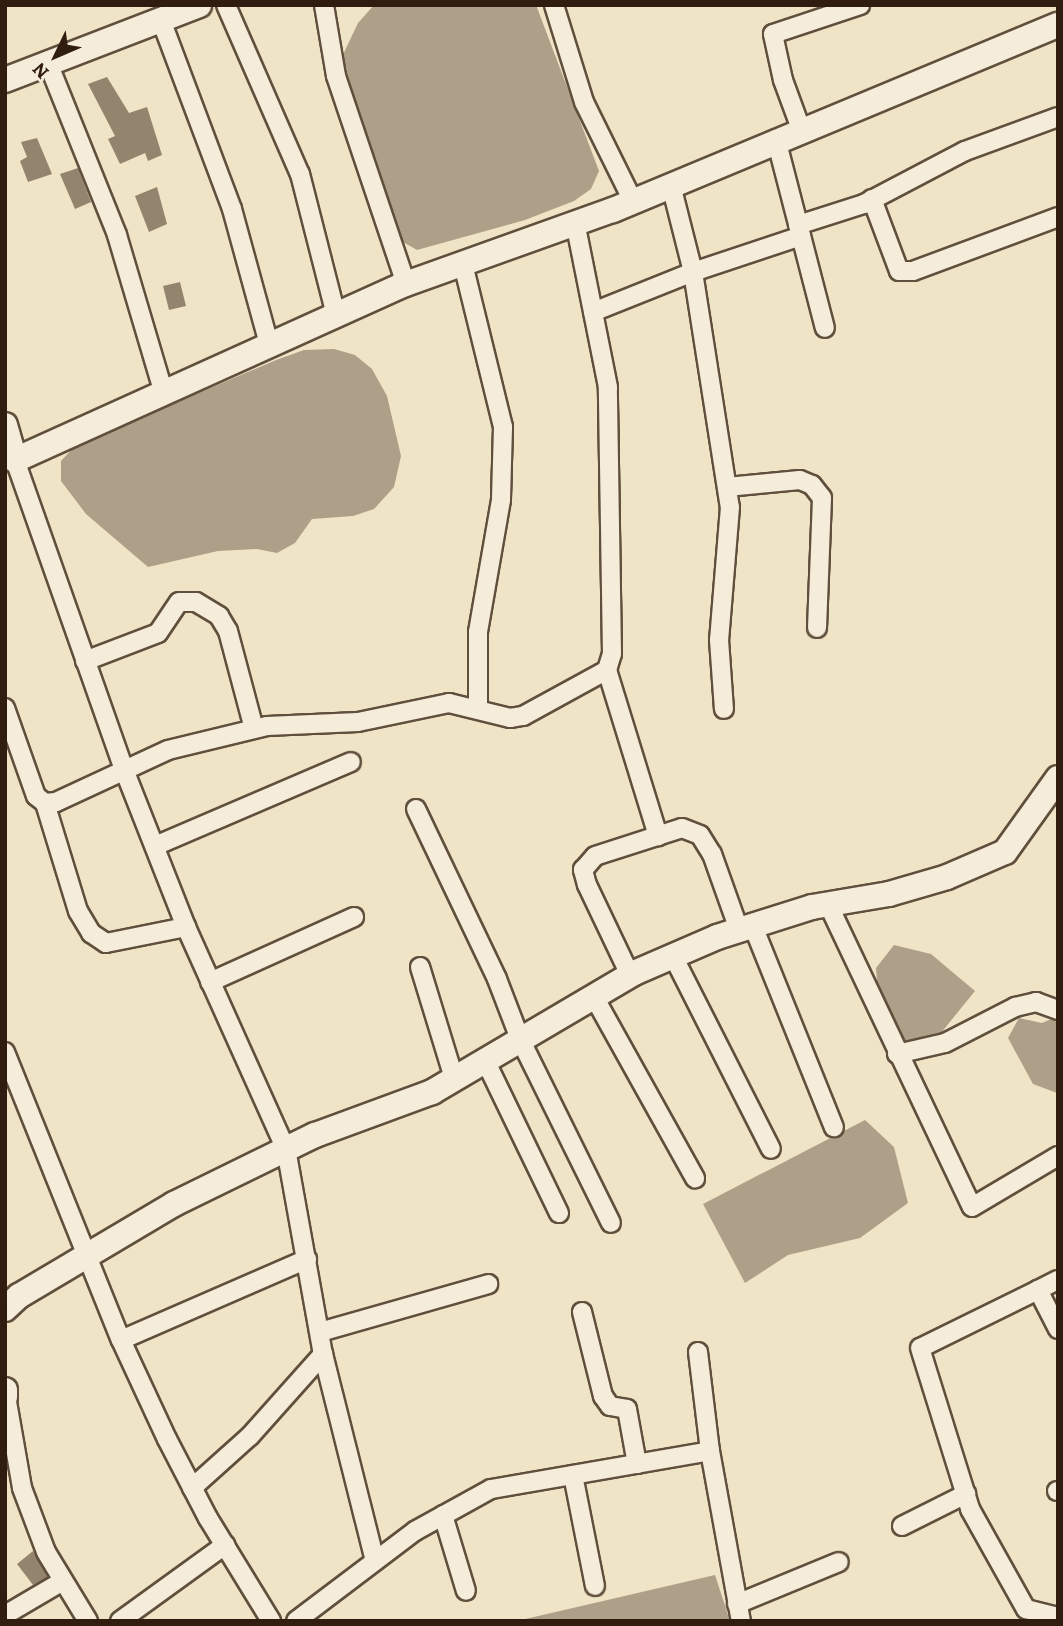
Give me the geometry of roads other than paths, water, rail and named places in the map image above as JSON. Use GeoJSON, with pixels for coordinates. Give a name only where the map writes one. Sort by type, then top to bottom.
{"type":"FeatureCollection","features":[{"type":"Feature","properties":{"kind":"street"},"geometry":{"type":"LineString","coordinates":[[5,80],[199,5]]}},
{"type":"Feature","properties":{"kind":"street"},"geometry":{"type":"LineString","coordinates":[[226,5],[300,174],[335,315]]}},
{"type":"Feature","properties":{"kind":"street"},"geometry":{"type":"LineString","coordinates":[[324,5],[336,76],[406,284]]}},
{"type":"Feature","properties":{"kind":"street"},"geometry":{"type":"LineString","coordinates":[[554,5],[584,102],[634,201]]}},
{"type":"Feature","properties":{"kind":"street"},"geometry":{"type":"LineString","coordinates":[[801,129],[773,34],[860,5]]}},
{"type":"Feature","properties":{"kind":"street"},"geometry":{"type":"LineString","coordinates":[[161,20],[232,209],[269,344]]}},
{"type":"Feature","properties":{"kind":"street"},"geometry":{"type":"LineString","coordinates":[[10,462],[163,390],[406,284],[634,201],[776,139],[1058,25]]}},
{"type":"Feature","properties":{"kind":"street"},"geometry":{"type":"LineString","coordinates":[[48,62],[117,235],[163,390]]}},
{"type":"Feature","properties":{"kind":"street"},"geometry":{"type":"LineString","coordinates":[[593,312],[872,199],[972,148],[1058,117]]}},
{"type":"Feature","properties":{"kind":"street"},"geometry":{"type":"LineString","coordinates":[[776,139],[825,328]]}},
{"type":"Feature","properties":{"kind":"street"},"geometry":{"type":"LineString","coordinates":[[671,185],[693,272],[727,487],[728,561],[719,640],[724,709]]}},
{"type":"Feature","properties":{"kind":"street"},"geometry":{"type":"LineString","coordinates":[[872,199],[899,271],[913,271],[1058,217]]}},
{"type":"Feature","properties":{"kind":"street"},"geometry":{"type":"LineString","coordinates":[[575,222],[608,387],[611,654],[607,670],[658,836]]}},
{"type":"Feature","properties":{"kind":"street"},"geometry":{"type":"LineString","coordinates":[[463,264],[503,427],[501,500],[478,632],[478,708]]}},
{"type":"Feature","properties":{"kind":"street"},"geometry":{"type":"LineString","coordinates":[[5,425],[10,462],[125,772],[186,927],[286,1149],[323,1354],[375,1561]]}},
{"type":"Feature","properties":{"kind":"street"},"geometry":{"type":"LineString","coordinates":[[727,487],[800,480],[812,485],[822,498],[817,628]]}},
{"type":"Feature","properties":{"kind":"street"},"geometry":{"type":"LineString","coordinates":[[85,661],[158,633],[179,602],[196,602],[219,616],[228,631],[254,729]]}},
{"type":"Feature","properties":{"kind":"street"},"geometry":{"type":"LineString","coordinates":[[45,803],[125,772],[168,750],[254,729],[358,722],[449,704],[478,708],[510,718],[523,716],[607,670]]}},
{"type":"Feature","properties":{"kind":"street"},"geometry":{"type":"LineString","coordinates":[[5,708],[36,796],[45,803],[78,911],[91,933],[106,943],[186,927]]}},
{"type":"Feature","properties":{"kind":"street"},"geometry":{"type":"LineString","coordinates":[[155,846],[351,762]]}},
{"type":"Feature","properties":{"kind":"street"},"geometry":{"type":"LineString","coordinates":[[5,1309],[19,1296],[174,1204],[286,1149],[432,1092],[630,975],[746,928],[828,904],[924,884],[1005,852],[1058,778]]}},
{"type":"Feature","properties":{"kind":"street"},"geometry":{"type":"LineString","coordinates":[[416,809],[497,979],[520,1039],[611,1223]]}},
{"type":"Feature","properties":{"kind":"street"},"geometry":{"type":"LineString","coordinates":[[630,975],[583,870],[595,856],[682,828],[700,835],[712,854],[746,928],[834,1127]]}},
{"type":"Feature","properties":{"kind":"street"},"geometry":{"type":"LineString","coordinates":[[828,904],[972,1207],[1058,1156]]}},
{"type":"Feature","properties":{"kind":"street"},"geometry":{"type":"LineString","coordinates":[[210,982],[354,917]]}},
{"type":"Feature","properties":{"kind":"street"},"geometry":{"type":"LineString","coordinates":[[673,956],[771,1149]]}},
{"type":"Feature","properties":{"kind":"street"},"geometry":{"type":"LineString","coordinates":[[420,967],[454,1078]]}},
{"type":"Feature","properties":{"kind":"street"},"geometry":{"type":"LineString","coordinates":[[593,995],[695,1178]]}},
{"type":"Feature","properties":{"kind":"street"},"geometry":{"type":"LineString","coordinates":[[897,1054],[945,1043],[1015,1007],[1036,1002],[1058,1010]]}},
{"type":"Feature","properties":{"kind":"street"},"geometry":{"type":"LineString","coordinates":[[5,1052],[121,1340],[192,1488],[271,1621]]}},
{"type":"Feature","properties":{"kind":"street"},"geometry":{"type":"LineString","coordinates":[[485,1060],[559,1213]]}},
{"type":"Feature","properties":{"kind":"street"},"geometry":{"type":"LineString","coordinates":[[121,1340],[307,1259]]}},
{"type":"Feature","properties":{"kind":"street"},"geometry":{"type":"LineString","coordinates":[[1058,1280],[920,1348],[966,1494],[1026,1609],[1058,1617]]}},
{"type":"Feature","properties":{"kind":"street"},"geometry":{"type":"LineString","coordinates":[[320,1332],[488,1284]]}},
{"type":"Feature","properties":{"kind":"street"},"geometry":{"type":"LineString","coordinates":[[1038,1290],[1058,1329]]}},
{"type":"Feature","properties":{"kind":"street"},"geometry":{"type":"LineString","coordinates":[[582,1311],[607,1403],[627,1409],[637,1464]]}},
{"type":"Feature","properties":{"kind":"street"},"geometry":{"type":"LineString","coordinates":[[698,1352],[710,1451],[739,1612],[839,1562]]}},
{"type":"Feature","properties":{"kind":"street"},"geometry":{"type":"LineString","coordinates":[[192,1488],[250,1436],[323,1354]]}},
{"type":"Feature","properties":{"kind":"street"},"geometry":{"type":"LineString","coordinates":[[5,1390],[22,1488],[46,1552],[80,1617]]}},
{"type":"Feature","properties":{"kind":"street"},"geometry":{"type":"LineString","coordinates":[[296,1621],[375,1561],[443,1515],[491,1489],[710,1451]]}},
{"type":"Feature","properties":{"kind":"street"},"geometry":{"type":"LineString","coordinates":[[573,1475],[595,1586]]}},
{"type":"Feature","properties":{"kind":"street"},"geometry":{"type":"LineString","coordinates":[[902,1527],[966,1494]]}},
{"type":"Feature","properties":{"kind":"street"},"geometry":{"type":"LineString","coordinates":[[443,1515],[466,1591]]}},
{"type":"Feature","properties":{"kind":"street"},"geometry":{"type":"LineString","coordinates":[[120,1621],[225,1545]]}},
{"type":"Feature","properties":{"kind":"street"},"geometry":{"type":"LineString","coordinates":[[5,1615],[63,1581]]}}]}
